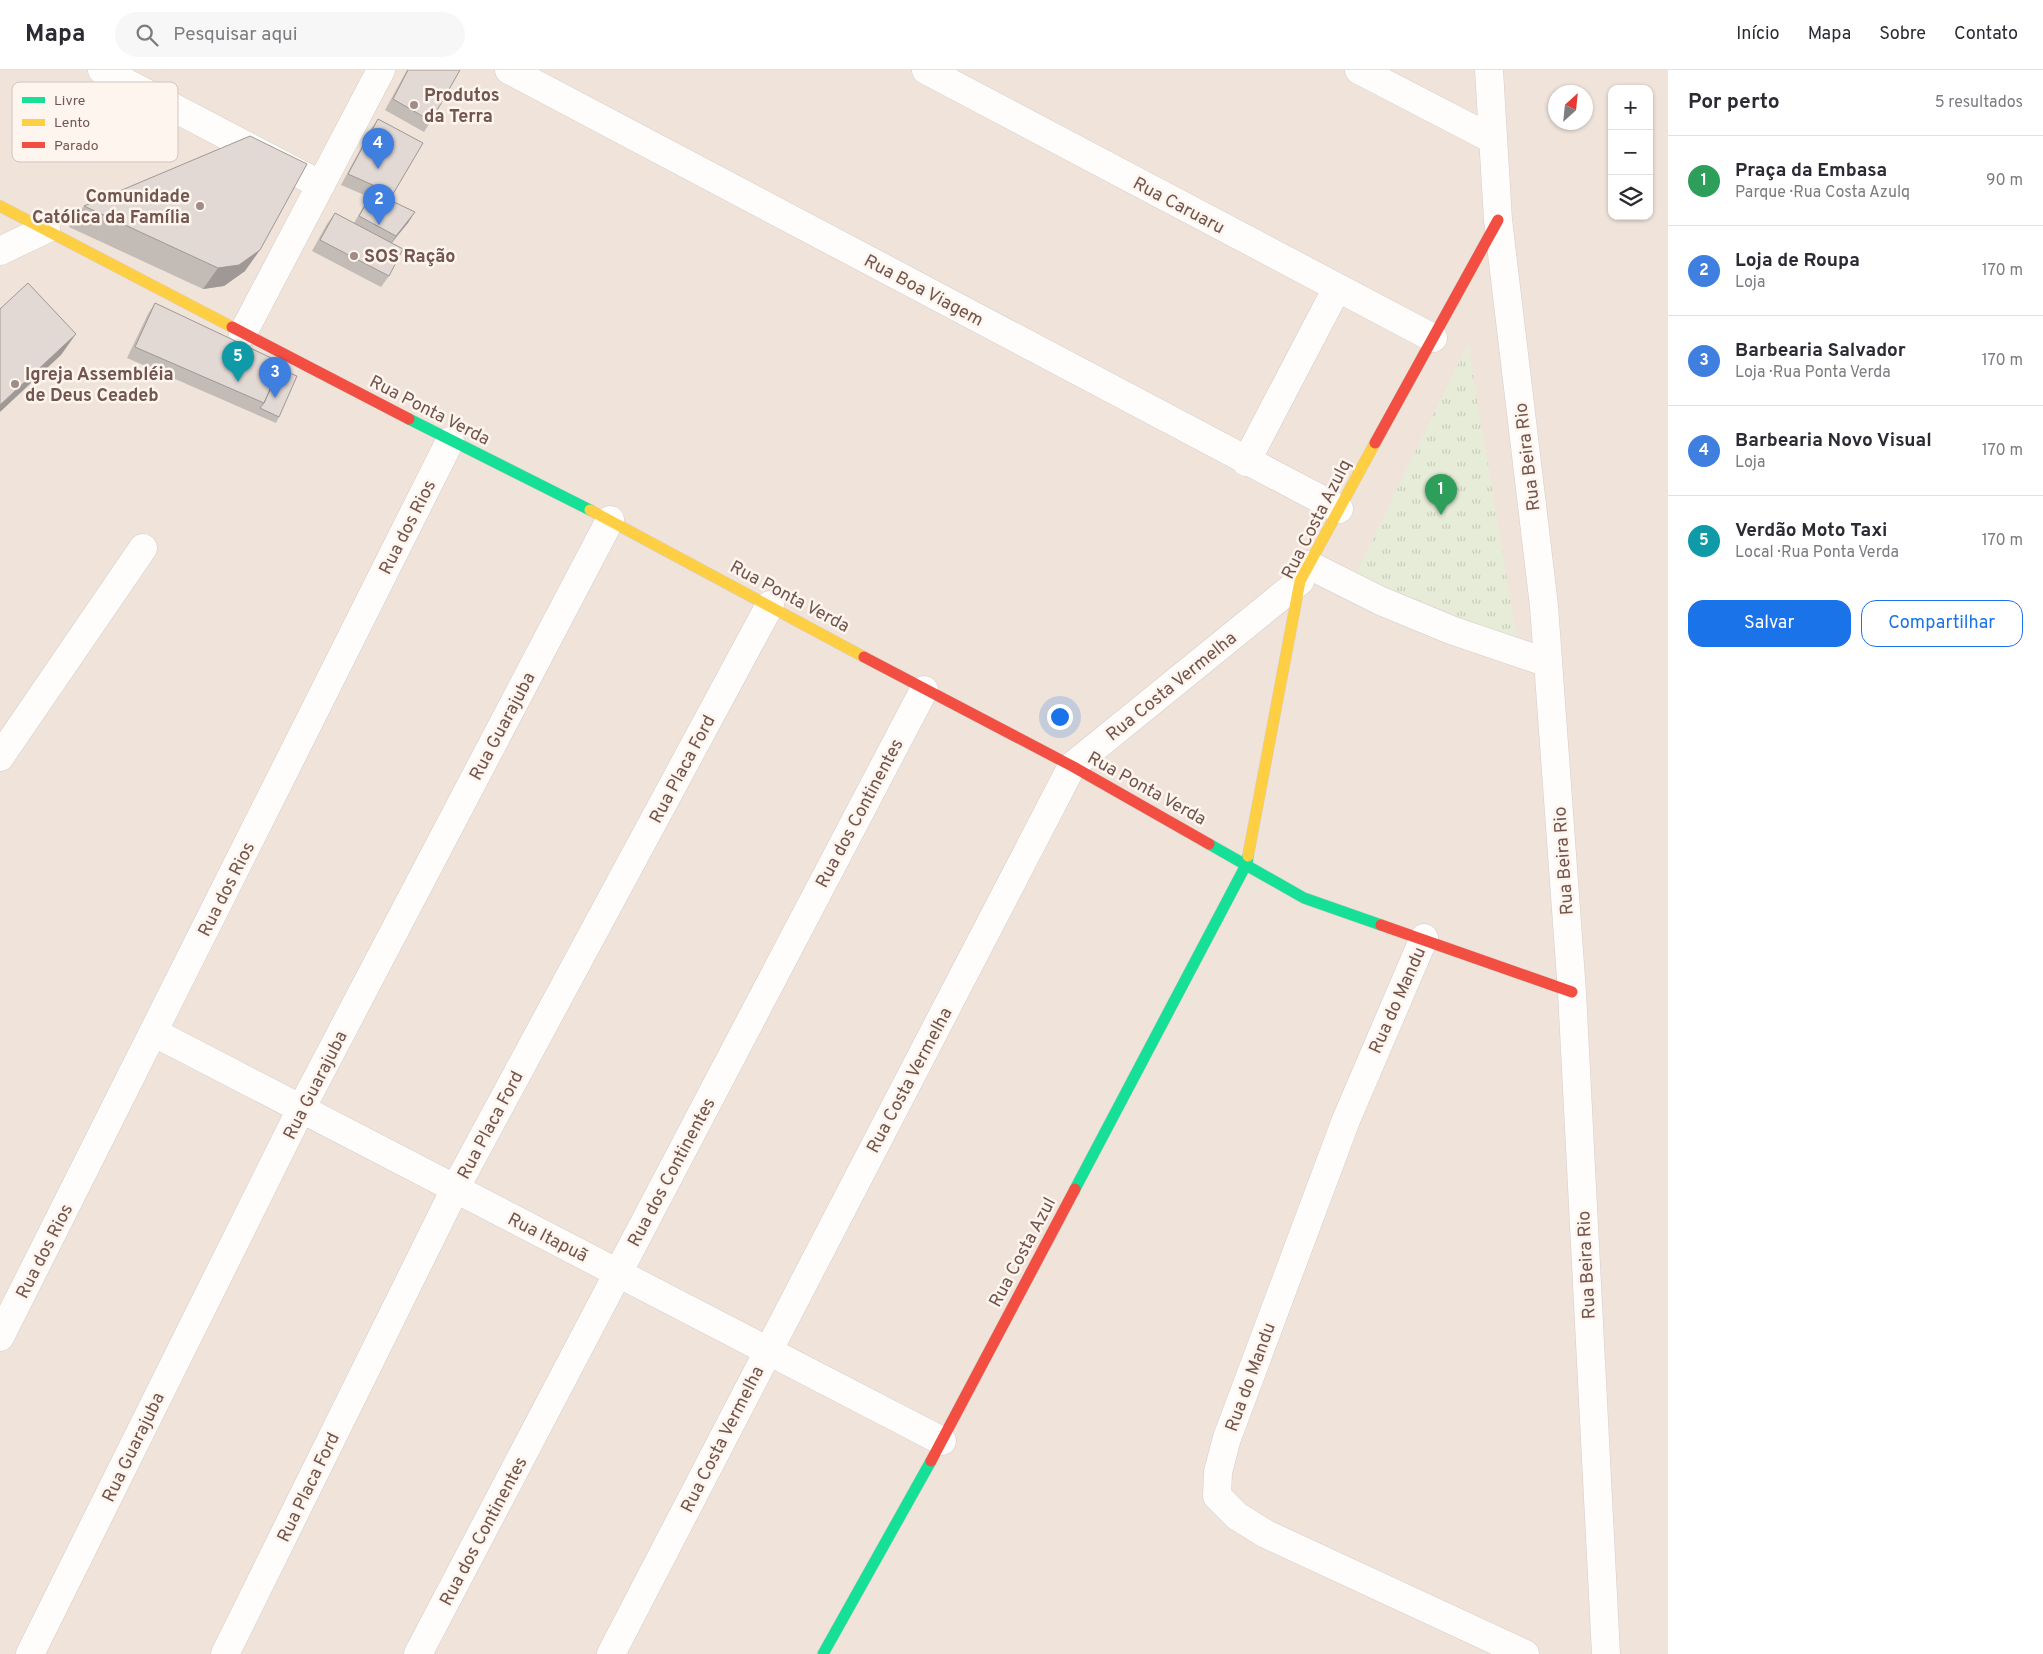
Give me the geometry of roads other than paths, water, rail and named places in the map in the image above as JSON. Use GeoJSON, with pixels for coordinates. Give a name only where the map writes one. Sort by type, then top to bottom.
{"type":"FeatureCollection","features":[{"type":"Feature","properties":{"kind":"street"},"geometry":{"type":"LineString","coordinates":[[102,70],[125,82]]}},
{"type":"Feature","properties":{"kind":"street"},"geometry":{"type":"LineString","coordinates":[[243,332],[381,70]]}},
{"type":"Feature","properties":{"kind":"street","name":"Rua Boa Viagem"},"geometry":{"type":"LineString","coordinates":[[509,70],[1246,462],[1339,509]]}},
{"type":"Feature","properties":{"kind":"street","name":"Rua Caruaru"},"geometry":{"type":"LineString","coordinates":[[926,70],[1433,338]]}},
{"type":"Feature","properties":{"kind":"street"},"geometry":{"type":"LineString","coordinates":[[1359,70],[1387,78],[1492,139]]}},
{"type":"Feature","properties":{"kind":"street","name":"Rua Beira Rio"},"geometry":{"type":"LineString","coordinates":[[1489,70],[1498,220],[1544,606],[1572,992],[1606,1654]]}},
{"type":"Feature","properties":{"kind":"street"},"geometry":{"type":"LineString","coordinates":[[178,110],[321,185]]}},
{"type":"Feature","properties":{"kind":"street","name":"Rua Ponta Verda"},"geometry":{"type":"LineString","coordinates":[[0,206],[450,441],[610,520],[924,690],[1072,766],[1247,863],[1272,881],[1304,898],[1424,938],[1572,992]]}},
{"type":"Feature","properties":{"kind":"street","name":"Rua Costa Azulq"},"geometry":{"type":"LineString","coordinates":[[1247,863],[1305,573],[1498,220]]}},
{"type":"Feature","properties":{"kind":"street"},"geometry":{"type":"LineString","coordinates":[[0,251],[46,229]]}},
{"type":"Feature","properties":{"kind":"street"},"geometry":{"type":"LineString","coordinates":[[1246,462],[1337,288]]}},
{"type":"Feature","properties":{"kind":"street","name":"Rua dos Rios"},"geometry":{"type":"LineString","coordinates":[[0,1336],[155,1032],[450,441]]}},
{"type":"Feature","properties":{"kind":"street","name":"Rua Guarajuba"},"geometry":{"type":"LineString","coordinates":[[30,1654],[302,1109],[610,520]]}},
{"type":"Feature","properties":{"kind":"street"},"geometry":{"type":"LineString","coordinates":[[0,757],[142,548]]}},
{"type":"Feature","properties":{"kind":"street"},"geometry":{"type":"LineString","coordinates":[[1305,573],[1451,630],[1548,663]]}},
{"type":"Feature","properties":{"kind":"street","name":"Rua Costa Vermelha"},"geometry":{"type":"LineString","coordinates":[[611,1654],[1072,766],[1305,573]]}},
{"type":"Feature","properties":{"kind":"street","name":"Rua Placa Ford"},"geometry":{"type":"LineString","coordinates":[[225,1654],[456,1189],[770,605]]}},
{"type":"Feature","properties":{"kind":"street","name":"Rua dos Continentes"},"geometry":{"type":"LineString","coordinates":[[418,1654],[924,690]]}},
{"type":"Feature","properties":{"kind":"street","name":"Rua Costa Azul"},"geometry":{"type":"LineString","coordinates":[[823,1654],[942,1441],[1247,863]]}},
{"type":"Feature","properties":{"kind":"street","name":"Rua do Mandu"},"geometry":{"type":"LineString","coordinates":[[1424,938],[1346,1120],[1227,1438],[1218,1472],[1217,1496],[1237,1516],[1266,1534],[1525,1654]]}},
{"type":"Feature","properties":{"kind":"street","name":"Rua Itapuã"},"geometry":{"type":"LineString","coordinates":[[155,1032],[942,1441]]}},
{"type":"Feature","properties":{"kind":"place","name":"Produtos da Terra"},"geometry":{"type":"Point","coordinates":[414,105]}},
{"type":"Feature","properties":{"kind":"place","name":"Barbearia Novo Visual"},"geometry":{"type":"Point","coordinates":[378,169]}},
{"type":"Feature","properties":{"kind":"place","name":"Comunidade Católica da Família"},"geometry":{"type":"Point","coordinates":[200,206]}},
{"type":"Feature","properties":{"kind":"place","name":"Loja de Roupa"},"geometry":{"type":"Point","coordinates":[379,225]}},
{"type":"Feature","properties":{"kind":"place","name":"SOS Ração"},"geometry":{"type":"Point","coordinates":[354,256]}},
{"type":"Feature","properties":{"kind":"place","name":"Verdão Moto Taxi"},"geometry":{"type":"Point","coordinates":[238,382]}},
{"type":"Feature","properties":{"kind":"place","name":"Igreja Assembléia de Deus Ceadeb"},"geometry":{"type":"Point","coordinates":[15,384]}},
{"type":"Feature","properties":{"kind":"place","name":"Barbearia Salvador"},"geometry":{"type":"Point","coordinates":[275,398]}},
{"type":"Feature","properties":{"kind":"place","name":"Praça da Embasa"},"geometry":{"type":"Point","coordinates":[1441,515]}}]}
